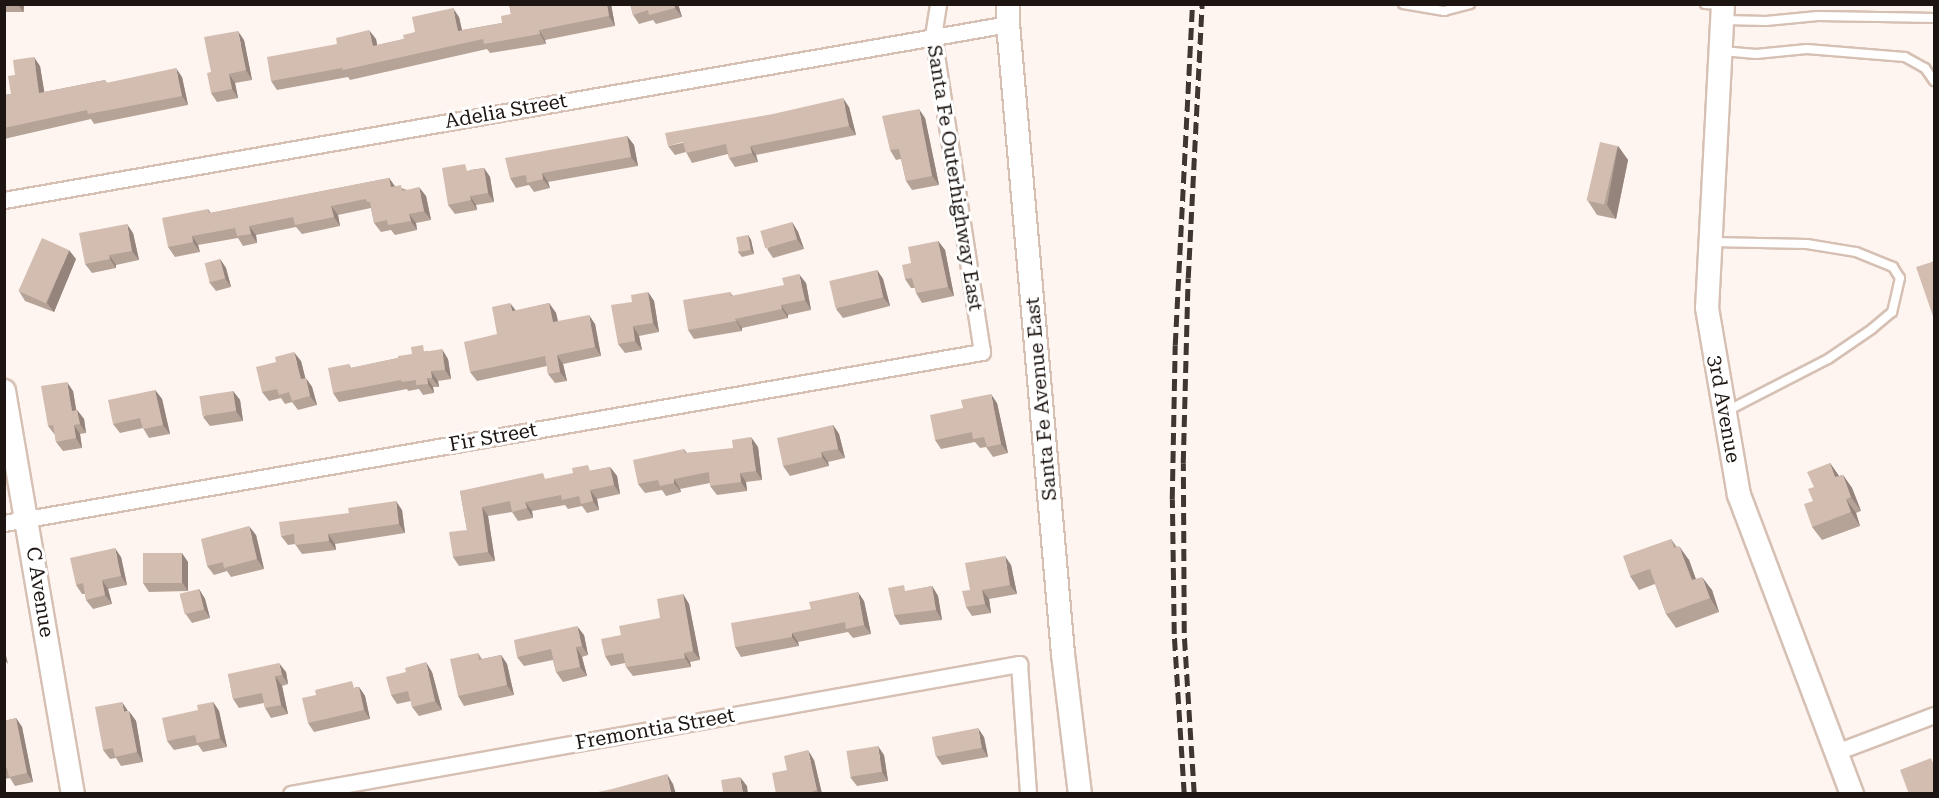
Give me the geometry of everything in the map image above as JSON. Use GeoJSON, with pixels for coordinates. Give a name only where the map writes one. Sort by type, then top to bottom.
{"type":"FeatureCollection","features":[{"type":"Feature","properties":{"kind":"street","name":"Santa Fe Outerhighway East"},"geometry":{"type":"LineString","coordinates":[[939,4],[933,36],[982,352]]}},
{"type":"Feature","properties":{"kind":"street","name":"3rd Avenue"},"geometry":{"type":"LineString","coordinates":[[1723,10],[1707,308],[1739,495],[1852,794]]}},
{"type":"Feature","properties":{"kind":"street","name":"Adelia Street"},"geometry":{"type":"LineString","coordinates":[[4,200],[933,36],[1008,14]]}},
{"type":"Feature","properties":{"kind":"street","name":"Santa Fe Avenue East"},"geometry":{"type":"LineString","coordinates":[[1008,14],[1063,654],[1080,794]]}},
{"type":"Feature","properties":{"kind":"street","name":"Fir Street"},"geometry":{"type":"LineString","coordinates":[[4,523],[982,352]]}},
{"type":"Feature","properties":{"kind":"street","name":"C Avenue"},"geometry":{"type":"LineString","coordinates":[[4,391],[28,519],[73,794]]}},
{"type":"Feature","properties":{"kind":"street","name":"Fremontia Street"},"geometry":{"type":"LineString","coordinates":[[291,794],[1019,664],[1028,794]]}},
{"type":"Feature","properties":{"kind":"street"},"geometry":{"type":"LineString","coordinates":[[1836,752],[1935,715]]}},
{"type":"Feature","properties":{"kind":"lane"},"geometry":{"type":"LineString","coordinates":[[1403,4],[1444,11],[1470,4]]}},
{"type":"Feature","properties":{"kind":"lane"},"geometry":{"type":"LineString","coordinates":[[1705,4],[1766,21],[1818,16],[1935,18]]}},
{"type":"Feature","properties":{"kind":"lane"},"geometry":{"type":"LineString","coordinates":[[1721,51],[1756,54],[1806,49],[1905,57],[1924,68],[1935,81]]}},
{"type":"Feature","properties":{"kind":"lane"},"geometry":{"type":"LineString","coordinates":[[1710,242],[1807,244],[1856,252],[1893,267],[1900,278],[1893,312],[1872,329],[1828,358],[1725,411]]}},
{"type":"Feature","properties":{"kind":"building"},"geometry":{"type":"Polygon","coordinates":[[[509,4],[607,4],[609,16],[539,30],[540,34],[484,44],[483,39],[343,70],[342,68],[271,81],[267,57],[337,44],[336,38],[369,30],[373,46],[404,39],[403,35],[415,32],[412,17],[453,8],[458,31],[502,23],[501,16],[511,14],[509,4]]]}},
{"type":"Feature","properties":{"kind":"building"},"geometry":{"type":"Polygon","coordinates":[[[630,4],[674,4],[675,8],[649,15],[648,10],[633,15],[630,4]]]}},
{"type":"Feature","properties":{"kind":"building"},"geometry":{"type":"Polygon","coordinates":[[[238,31],[246,70],[229,74],[232,89],[211,93],[207,73],[211,72],[204,37],[238,31]]]}},
{"type":"Feature","properties":{"kind":"building"},"geometry":{"type":"Polygon","coordinates":[[[34,57],[39,93],[105,80],[106,83],[176,68],[182,96],[88,114],[87,110],[4,128],[4,95],[11,94],[8,76],[15,75],[13,60],[34,57]]]}},
{"type":"Feature","properties":{"kind":"building"},"geometry":{"type":"Polygon","coordinates":[[[843,98],[849,126],[750,146],[752,153],[729,158],[726,144],[686,153],[683,142],[668,146],[665,133],[773,114],[843,98]]]}},
{"type":"Feature","properties":{"kind":"building"},"geometry":{"type":"Polygon","coordinates":[[[919,109],[932,176],[906,181],[899,149],[890,150],[882,116],[919,109]]]}},
{"type":"Feature","properties":{"kind":"building"},"geometry":{"type":"Polygon","coordinates":[[[627,136],[631,157],[542,173],[543,179],[527,183],[526,175],[510,178],[505,158],[627,136]]]}},
{"type":"Feature","properties":{"kind":"building"},"geometry":{"type":"Polygon","coordinates":[[[1600,142],[1618,146],[1604,205],[1587,200],[1600,142]]]}},
{"type":"Feature","properties":{"kind":"building"},"geometry":{"type":"Polygon","coordinates":[[[465,164],[467,171],[484,168],[488,193],[470,196],[471,200],[448,205],[442,168],[465,164]]]}},
{"type":"Feature","properties":{"kind":"building"},"geometry":{"type":"Polygon","coordinates":[[[389,178],[391,187],[401,185],[402,191],[419,187],[424,211],[409,214],[411,221],[388,225],[387,220],[374,223],[370,202],[366,199],[331,206],[334,217],[295,225],[293,217],[249,226],[251,234],[237,236],[235,228],[192,236],[193,242],[168,247],[162,218],[208,209],[209,213],[389,178]]]}},
{"type":"Feature","properties":{"kind":"building"},"geometry":{"type":"Polygon","coordinates":[[[792,222],[797,239],[765,248],[760,231],[792,222]]]}},
{"type":"Feature","properties":{"kind":"building"},"geometry":{"type":"Polygon","coordinates":[[[127,224],[132,251],[109,255],[110,259],[85,264],[79,233],[127,224]]]}},
{"type":"Feature","properties":{"kind":"building"},"geometry":{"type":"Polygon","coordinates":[[[748,235],[751,250],[739,252],[736,237],[748,235]]]}},
{"type":"Feature","properties":{"kind":"building"},"geometry":{"type":"Polygon","coordinates":[[[42,238],[69,250],[46,303],[18,291],[42,238]]]}},
{"type":"Feature","properties":{"kind":"building"},"geometry":{"type":"Polygon","coordinates":[[[938,241],[948,287],[916,293],[912,278],[905,279],[902,265],[911,263],[908,247],[938,241]]]}},
{"type":"Feature","properties":{"kind":"building"},"geometry":{"type":"Polygon","coordinates":[[[220,259],[225,278],[210,282],[205,263],[220,259]]]}},
{"type":"Feature","properties":{"kind":"building"},"geometry":{"type":"Polygon","coordinates":[[[1935,261],[1935,322],[1916,267],[1935,261]]]}},
{"type":"Feature","properties":{"kind":"building"},"geometry":{"type":"Polygon","coordinates":[[[877,270],[883,297],[836,308],[829,281],[877,270]]]}},
{"type":"Feature","properties":{"kind":"building"},"geometry":{"type":"Polygon","coordinates":[[[799,274],[805,300],[781,305],[782,309],[735,319],[736,321],[688,330],[683,300],[730,292],[731,296],[784,285],[782,278],[799,274]]]}},
{"type":"Feature","properties":{"kind":"building"},"geometry":{"type":"Polygon","coordinates":[[[648,292],[653,323],[633,326],[635,341],[618,344],[611,305],[632,302],[631,295],[648,292]]]}},
{"type":"Feature","properties":{"kind":"building"},"geometry":{"type":"Polygon","coordinates":[[[510,303],[512,311],[549,303],[553,322],[589,315],[595,347],[557,355],[560,372],[548,374],[545,356],[470,372],[464,342],[497,334],[492,307],[510,303]]]}},
{"type":"Feature","properties":{"kind":"building"},"geometry":{"type":"Polygon","coordinates":[[[423,345],[424,352],[442,349],[445,370],[431,371],[432,378],[427,378],[428,384],[416,385],[416,380],[402,382],[401,380],[333,393],[328,368],[349,364],[350,368],[398,358],[398,356],[412,354],[411,347],[423,345]]]}},
{"type":"Feature","properties":{"kind":"building"},"geometry":{"type":"Polygon","coordinates":[[[294,352],[301,379],[306,378],[310,396],[292,401],[289,392],[279,395],[277,389],[262,392],[256,367],[276,362],[275,357],[294,352]]]}},
{"type":"Feature","properties":{"kind":"building"},"geometry":{"type":"Polygon","coordinates":[[[67,382],[72,411],[77,410],[80,424],[74,425],[76,438],[56,442],[53,425],[48,426],[41,386],[67,382]]]}},
{"type":"Feature","properties":{"kind":"building"},"geometry":{"type":"Polygon","coordinates":[[[155,390],[163,425],[143,429],[140,418],[113,424],[108,400],[155,390]]]}},
{"type":"Feature","properties":{"kind":"building"},"geometry":{"type":"Polygon","coordinates":[[[233,391],[236,411],[203,416],[199,396],[233,391]]]}},
{"type":"Feature","properties":{"kind":"building"},"geometry":{"type":"Polygon","coordinates":[[[991,394],[1001,444],[987,447],[984,437],[973,439],[972,432],[935,440],[930,415],[963,408],[961,400],[991,394]]]}},
{"type":"Feature","properties":{"kind":"building"},"geometry":{"type":"Polygon","coordinates":[[[833,425],[838,449],[821,452],[822,457],[783,466],[777,438],[833,425]]]}},
{"type":"Feature","properties":{"kind":"building"},"geometry":{"type":"Polygon","coordinates":[[[751,437],[756,471],[740,473],[741,482],[710,486],[709,472],[674,479],[674,483],[660,486],[658,480],[638,484],[633,460],[684,449],[685,453],[733,448],[732,440],[751,437]]]}},
{"type":"Feature","properties":{"kind":"building"},"geometry":{"type":"Polygon","coordinates":[[[1830,463],[1835,477],[1843,475],[1851,497],[1846,499],[1851,512],[1812,527],[1804,504],[1813,501],[1808,489],[1814,487],[1807,472],[1830,463]]]}},
{"type":"Feature","properties":{"kind":"building"},"geometry":{"type":"Polygon","coordinates":[[[588,465],[590,471],[610,467],[614,485],[590,490],[593,501],[581,504],[579,496],[562,500],[561,495],[525,502],[527,508],[512,512],[510,501],[482,507],[488,552],[453,557],[449,532],[467,530],[460,491],[543,473],[545,479],[573,473],[572,468],[588,465]]]}},
{"type":"Feature","properties":{"kind":"building"},"geometry":{"type":"Polygon","coordinates":[[[396,501],[399,524],[328,534],[329,541],[295,545],[294,534],[281,536],[279,522],[349,513],[348,508],[396,501]]]}},
{"type":"Feature","properties":{"kind":"building"},"geometry":{"type":"Polygon","coordinates":[[[249,526],[257,559],[224,568],[223,562],[207,566],[201,539],[249,526]]]}},
{"type":"Feature","properties":{"kind":"building"},"geometry":{"type":"Polygon","coordinates":[[[1671,539],[1674,548],[1679,546],[1692,580],[1702,577],[1710,598],[1666,614],[1650,569],[1630,576],[1623,556],[1671,539]]]}},
{"type":"Feature","properties":{"kind":"building"},"geometry":{"type":"Polygon","coordinates":[[[115,548],[121,576],[102,580],[105,595],[86,600],[83,583],[76,585],[70,558],[115,548]]]}},
{"type":"Feature","properties":{"kind":"building"},"geometry":{"type":"Polygon","coordinates":[[[143,553],[182,553],[182,583],[143,583],[143,553]]]}},
{"type":"Feature","properties":{"kind":"building"},"geometry":{"type":"Polygon","coordinates":[[[1005,556],[1010,585],[982,590],[985,604],[966,607],[962,591],[970,590],[965,563],[1005,556]]]}},
{"type":"Feature","properties":{"kind":"building"},"geometry":{"type":"Polygon","coordinates":[[[904,585],[905,591],[932,586],[936,610],[894,615],[888,588],[904,585]]]}},
{"type":"Feature","properties":{"kind":"building"},"geometry":{"type":"Polygon","coordinates":[[[199,589],[204,609],[185,614],[180,594],[199,589]]]}},
{"type":"Feature","properties":{"kind":"building"},"geometry":{"type":"Polygon","coordinates":[[[858,592],[864,625],[846,629],[845,622],[792,633],[792,637],[735,647],[731,623],[811,609],[809,602],[858,592]]]}},
{"type":"Feature","properties":{"kind":"building"},"geometry":{"type":"Polygon","coordinates":[[[683,594],[693,651],[684,653],[685,658],[626,667],[623,653],[605,656],[601,639],[621,635],[619,626],[660,618],[657,599],[683,594]]]}},
{"type":"Feature","properties":{"kind":"building"},"geometry":{"type":"Polygon","coordinates":[[[577,626],[582,646],[576,647],[580,667],[556,672],[551,649],[517,657],[514,640],[577,626]]]}},
{"type":"Feature","properties":{"kind":"building"},"geometry":{"type":"Polygon","coordinates":[[[478,653],[479,660],[501,655],[507,685],[458,696],[450,659],[478,653]]]}},
{"type":"Feature","properties":{"kind":"building"},"geometry":{"type":"Polygon","coordinates":[[[426,662],[435,701],[412,707],[408,691],[391,695],[386,677],[406,672],[405,668],[426,662]]]}},
{"type":"Feature","properties":{"kind":"building"},"geometry":{"type":"Polygon","coordinates":[[[279,663],[282,675],[275,676],[281,705],[265,708],[262,693],[233,699],[228,674],[279,663]]]}},
{"type":"Feature","properties":{"kind":"building"},"geometry":{"type":"Polygon","coordinates":[[[352,681],[354,688],[359,687],[364,710],[308,723],[302,698],[316,695],[315,690],[352,681]]]}},
{"type":"Feature","properties":{"kind":"building"},"geometry":{"type":"Polygon","coordinates":[[[122,702],[124,712],[129,711],[137,752],[115,757],[113,748],[103,750],[95,707],[122,702]]]}},
{"type":"Feature","properties":{"kind":"building"},"geometry":{"type":"Polygon","coordinates":[[[213,702],[220,738],[197,743],[195,735],[167,741],[162,718],[198,710],[197,705],[213,702]]]}},
{"type":"Feature","properties":{"kind":"building"},"geometry":{"type":"Polygon","coordinates":[[[16,718],[27,773],[9,777],[7,768],[4,769],[4,721],[16,718]]]}},
{"type":"Feature","properties":{"kind":"building"},"geometry":{"type":"Polygon","coordinates":[[[978,728],[982,748],[936,757],[932,737],[978,728]]]}},
{"type":"Feature","properties":{"kind":"building"},"geometry":{"type":"Polygon","coordinates":[[[878,746],[882,772],[850,777],[846,751],[878,746]]]}},
{"type":"Feature","properties":{"kind":"building"},"geometry":{"type":"Polygon","coordinates":[[[808,750],[817,790],[806,794],[776,794],[772,773],[787,770],[784,756],[808,750]]]}},
{"type":"Feature","properties":{"kind":"building"},"geometry":{"type":"Polygon","coordinates":[[[1931,758],[1935,768],[1935,794],[1909,794],[1900,770],[1931,758]]]}},
{"type":"Feature","properties":{"kind":"building"},"geometry":{"type":"Polygon","coordinates":[[[667,774],[671,793],[668,794],[589,794],[612,789],[667,774]]]}},
{"type":"Feature","properties":{"kind":"building"},"geometry":{"type":"Polygon","coordinates":[[[740,777],[743,794],[715,794],[723,792],[721,780],[740,777]]]}},
{"type":"Feature","properties":{"kind":"railway"},"geometry":{"type":"LineString","coordinates":[[1184,794],[1174,634],[1172,499],[1175,345],[1192,4]]}},
{"type":"Feature","properties":{"kind":"railway"},"geometry":{"type":"LineString","coordinates":[[1194,794],[1184,633],[1183,463],[1188,278],[1202,4]]}}]}
